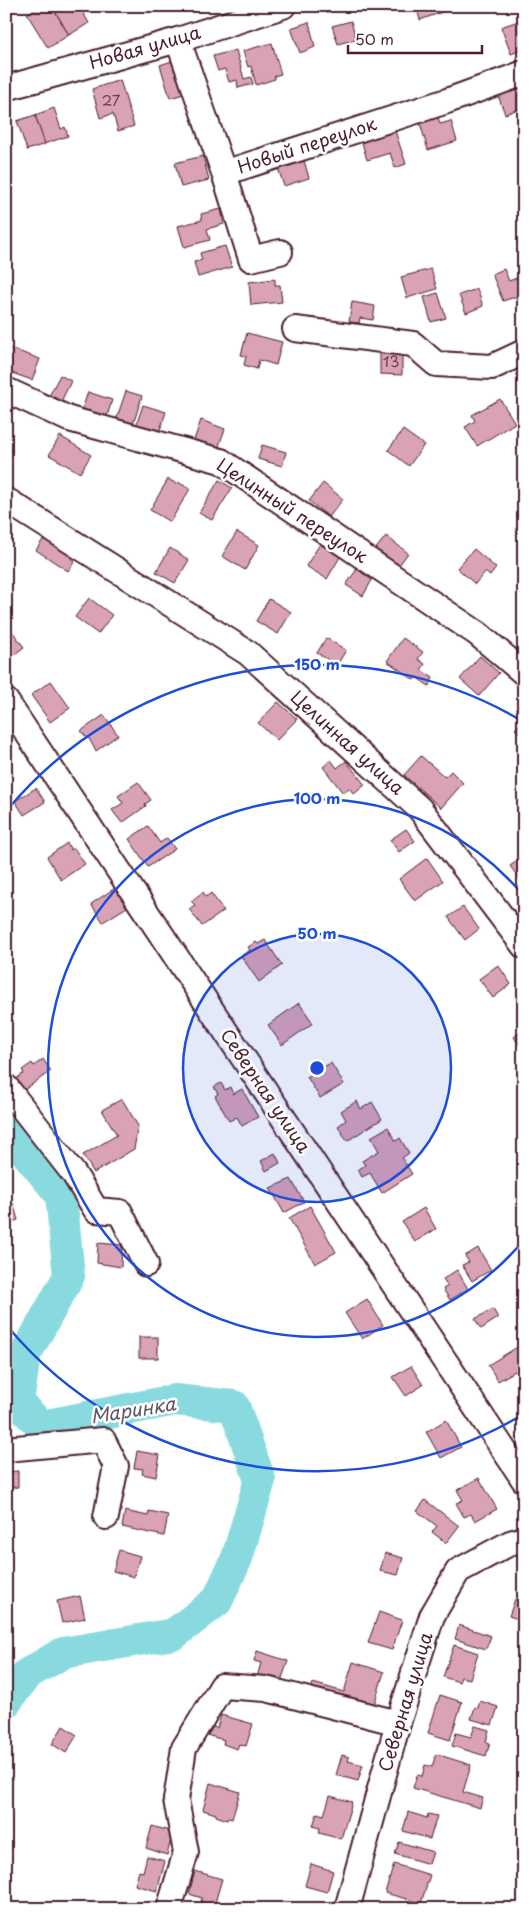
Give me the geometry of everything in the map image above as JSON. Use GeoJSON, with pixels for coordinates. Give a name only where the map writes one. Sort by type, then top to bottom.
{"type":"FeatureCollection","features":[{"type":"Feature","properties":{"kind":"street","name":"Новая улица"},"geometry":{"type":"LineString","coordinates":[[6,88],[178,40],[228,14],[283,6]]}},
{"type":"Feature","properties":{"kind":"street","name":"Новый переулок"},"geometry":{"type":"LineString","coordinates":[[178,40],[224,173],[446,101],[524,73]]}},
{"type":"Feature","properties":{"kind":"street"},"geometry":{"type":"LineString","coordinates":[[224,173],[251,259],[280,252]]}},
{"type":"Feature","properties":{"kind":"street"},"geometry":{"type":"LineString","coordinates":[[295,329],[413,344],[436,364],[492,367],[524,352]]}},
{"type":"Feature","properties":{"kind":"street","name":"Целинный переулок"},"geometry":{"type":"LineString","coordinates":[[6,390],[69,419],[221,461],[478,634],[524,672]]}},
{"type":"Feature","properties":{"kind":"street","name":"Целинная улица"},"geometry":{"type":"LineString","coordinates":[[6,500],[248,653],[420,810],[524,946]]}},
{"type":"Feature","properties":{"kind":"street","name":"Северная улица"},"geometry":{"type":"LineString","coordinates":[[6,701],[524,1480]]}},
{"type":"Feature","properties":{"kind":"street"},"geometry":{"type":"LineString","coordinates":[[6,1087],[74,1174],[96,1210],[120,1212],[146,1264]]}},
{"type":"Feature","properties":{"kind":"street"},"geometry":{"type":"LineString","coordinates":[[6,1449],[103,1440],[116,1466],[106,1516]]}},
{"type":"Feature","properties":{"kind":"street","name":"Северная улица"},"geometry":{"type":"LineString","coordinates":[[347,1909],[398,1724],[432,1616],[458,1571],[510,1543],[524,1539]]}},
{"type":"Feature","properties":{"kind":"street"},"geometry":{"type":"LineString","coordinates":[[169,1909],[186,1852],[176,1800],[184,1748],[222,1686],[266,1689],[398,1724]]}},
{"type":"Feature","properties":{"kind":"building"},"geometry":{"type":"Polygon","coordinates":[[[40,6],[52,6],[69,35],[48,48],[27,14],[40,6]]]}},
{"type":"Feature","properties":{"kind":"building"},"geometry":{"type":"Polygon","coordinates":[[[52,6],[79,6],[89,23],[69,35],[52,6]]]}},
{"type":"Feature","properties":{"kind":"building"},"geometry":{"type":"Polygon","coordinates":[[[148,6],[160,6],[152,12],[148,6]]]}},
{"type":"Feature","properties":{"kind":"building"},"geometry":{"type":"Polygon","coordinates":[[[416,6],[440,6],[442,12],[420,20],[416,6]]]}},
{"type":"Feature","properties":{"kind":"building"},"geometry":{"type":"Polygon","coordinates":[[[524,19],[524,49],[511,54],[501,27],[524,19]]]}},
{"type":"Feature","properties":{"kind":"building"},"geometry":{"type":"Polygon","coordinates":[[[351,21],[356,39],[338,44],[332,26],[351,21]]]}},
{"type":"Feature","properties":{"kind":"building"},"geometry":{"type":"Polygon","coordinates":[[[309,22],[315,47],[300,53],[291,28],[309,22]]]}},
{"type":"Feature","properties":{"kind":"building"},"geometry":{"type":"Polygon","coordinates":[[[272,43],[281,74],[274,76],[275,79],[256,85],[251,66],[248,67],[243,51],[272,43]]]}},
{"type":"Feature","properties":{"kind":"building"},"geometry":{"type":"Polygon","coordinates":[[[236,50],[244,79],[251,77],[253,84],[238,88],[237,80],[229,82],[225,69],[218,71],[213,56],[236,50]]]}},
{"type":"Feature","properties":{"kind":"building"},"geometry":{"type":"Polygon","coordinates":[[[178,59],[187,93],[170,98],[160,65],[178,59]]]}},
{"type":"Feature","properties":{"kind":"building"},"geometry":{"type":"Polygon","coordinates":[[[120,80],[134,126],[118,131],[113,114],[100,118],[92,89],[120,80]]]}},
{"type":"Feature","properties":{"kind":"building"},"geometry":{"type":"Polygon","coordinates":[[[521,84],[524,89],[524,107],[505,114],[497,93],[521,84]]]}},
{"type":"Feature","properties":{"kind":"building"},"geometry":{"type":"Polygon","coordinates":[[[54,108],[61,129],[65,127],[68,136],[44,144],[35,115],[54,108]]]}},
{"type":"Feature","properties":{"kind":"building"},"geometry":{"type":"Polygon","coordinates":[[[35,115],[45,144],[27,150],[17,121],[35,115]]]}},
{"type":"Feature","properties":{"kind":"building"},"geometry":{"type":"Polygon","coordinates":[[[438,117],[440,124],[451,121],[457,141],[428,150],[420,123],[438,117]]]}},
{"type":"Feature","properties":{"kind":"building"},"geometry":{"type":"Polygon","coordinates":[[[394,128],[406,164],[395,168],[390,153],[367,160],[361,139],[394,128]]]}},
{"type":"Feature","properties":{"kind":"building"},"geometry":{"type":"Polygon","coordinates":[[[203,156],[209,180],[181,187],[175,163],[203,156]]]}},
{"type":"Feature","properties":{"kind":"building"},"geometry":{"type":"Polygon","coordinates":[[[303,157],[309,178],[284,186],[277,165],[303,157]]]}},
{"type":"Feature","properties":{"kind":"building"},"geometry":{"type":"Polygon","coordinates":[[[221,209],[224,224],[207,229],[210,240],[184,247],[178,226],[202,220],[201,214],[221,209]]]}},
{"type":"Feature","properties":{"kind":"building"},"geometry":{"type":"Polygon","coordinates":[[[225,246],[232,267],[198,277],[194,262],[202,260],[200,253],[225,246]]]}},
{"type":"Feature","properties":{"kind":"building"},"geometry":{"type":"Polygon","coordinates":[[[431,269],[437,289],[407,298],[401,277],[431,269]]]}},
{"type":"Feature","properties":{"kind":"building"},"geometry":{"type":"Polygon","coordinates":[[[504,269],[509,281],[519,277],[524,294],[503,301],[492,274],[504,269]]]}},
{"type":"Feature","properties":{"kind":"building"},"geometry":{"type":"Polygon","coordinates":[[[275,279],[275,285],[280,285],[282,302],[251,305],[249,282],[275,279]]]}},
{"type":"Feature","properties":{"kind":"building"},"geometry":{"type":"Polygon","coordinates":[[[477,289],[483,306],[466,313],[459,295],[477,289]]]}},
{"type":"Feature","properties":{"kind":"building"},"geometry":{"type":"Polygon","coordinates":[[[438,293],[446,318],[431,322],[424,297],[438,293]]]}},
{"type":"Feature","properties":{"kind":"building"},"geometry":{"type":"Polygon","coordinates":[[[352,302],[375,306],[373,320],[360,318],[359,323],[349,322],[352,302]]]}},
{"type":"Feature","properties":{"kind":"building"},"geometry":{"type":"Polygon","coordinates":[[[247,333],[282,342],[276,365],[259,360],[257,369],[244,365],[246,356],[241,355],[247,333]]]}},
{"type":"Feature","properties":{"kind":"building"},"geometry":{"type":"Polygon","coordinates":[[[6,347],[40,359],[32,380],[6,371],[6,347]]]}},
{"type":"Feature","properties":{"kind":"building"},"geometry":{"type":"Polygon","coordinates":[[[380,349],[402,349],[402,375],[380,374],[380,349]]]}},
{"type":"Feature","properties":{"kind":"building"},"geometry":{"type":"Polygon","coordinates":[[[60,375],[71,381],[59,406],[47,400],[60,375]]]}},
{"type":"Feature","properties":{"kind":"building"},"geometry":{"type":"Polygon","coordinates":[[[126,391],[142,396],[131,431],[114,426],[126,391]]]}},
{"type":"Feature","properties":{"kind":"building"},"geometry":{"type":"Polygon","coordinates":[[[88,392],[112,400],[105,423],[80,415],[88,392]]]}},
{"type":"Feature","properties":{"kind":"building"},"geometry":{"type":"Polygon","coordinates":[[[500,399],[515,423],[477,446],[465,427],[475,421],[472,415],[500,399]]]}},
{"type":"Feature","properties":{"kind":"building"},"geometry":{"type":"Polygon","coordinates":[[[143,405],[166,412],[159,433],[136,426],[143,405]]]}},
{"type":"Feature","properties":{"kind":"building"},"geometry":{"type":"Polygon","coordinates":[[[201,420],[225,429],[217,451],[193,443],[201,420]]]}},
{"type":"Feature","properties":{"kind":"building"},"geometry":{"type":"Polygon","coordinates":[[[403,430],[424,445],[409,466],[388,450],[403,430]]]}},
{"type":"Feature","properties":{"kind":"building"},"geometry":{"type":"Polygon","coordinates":[[[60,436],[91,455],[80,473],[49,455],[60,436]]]}},
{"type":"Feature","properties":{"kind":"building"},"geometry":{"type":"Polygon","coordinates":[[[262,445],[286,452],[282,466],[258,459],[262,445]]]}},
{"type":"Feature","properties":{"kind":"building"},"geometry":{"type":"Polygon","coordinates":[[[168,479],[190,489],[170,522],[150,510],[168,479]]]}},
{"type":"Feature","properties":{"kind":"building"},"geometry":{"type":"Polygon","coordinates":[[[219,480],[232,488],[212,520],[199,513],[219,480]]]}},
{"type":"Feature","properties":{"kind":"building"},"geometry":{"type":"Polygon","coordinates":[[[323,483],[343,499],[329,517],[309,501],[323,483]]]}},
{"type":"Feature","properties":{"kind":"building"},"geometry":{"type":"Polygon","coordinates":[[[237,532],[259,545],[245,570],[222,556],[237,532]]]}},
{"type":"Feature","properties":{"kind":"building"},"geometry":{"type":"Polygon","coordinates":[[[46,535],[74,553],[71,559],[75,561],[68,571],[36,550],[46,535]]]}},
{"type":"Feature","properties":{"kind":"building"},"geometry":{"type":"Polygon","coordinates":[[[386,536],[408,553],[397,568],[374,551],[386,536]]]}},
{"type":"Feature","properties":{"kind":"building"},"geometry":{"type":"Polygon","coordinates":[[[320,544],[340,557],[327,579],[306,566],[320,544]]]}},
{"type":"Feature","properties":{"kind":"building"},"geometry":{"type":"Polygon","coordinates":[[[170,548],[189,560],[175,583],[156,572],[170,548]]]}},
{"type":"Feature","properties":{"kind":"building"},"geometry":{"type":"Polygon","coordinates":[[[474,549],[496,568],[490,576],[485,572],[475,584],[457,568],[474,549]]]}},
{"type":"Feature","properties":{"kind":"building"},"geometry":{"type":"Polygon","coordinates":[[[357,569],[372,580],[363,596],[346,585],[357,569]]]}},
{"type":"Feature","properties":{"kind":"building"},"geometry":{"type":"Polygon","coordinates":[[[89,598],[112,615],[98,634],[75,617],[89,598]]]}},
{"type":"Feature","properties":{"kind":"building"},"geometry":{"type":"Polygon","coordinates":[[[269,599],[291,612],[278,634],[256,621],[269,599]]]}},
{"type":"Feature","properties":{"kind":"building"},"geometry":{"type":"Polygon","coordinates":[[[12,631],[24,647],[6,661],[6,635],[12,631]]]}},
{"type":"Feature","properties":{"kind":"building"},"geometry":{"type":"Polygon","coordinates":[[[326,638],[346,650],[337,665],[317,653],[326,638]]]}},
{"type":"Feature","properties":{"kind":"building"},"geometry":{"type":"Polygon","coordinates":[[[403,638],[423,652],[418,659],[425,664],[421,670],[433,678],[429,686],[416,677],[414,680],[387,661],[403,638]]]}},
{"type":"Feature","properties":{"kind":"building"},"geometry":{"type":"Polygon","coordinates":[[[480,656],[499,673],[479,696],[460,679],[480,656]]]}},
{"type":"Feature","properties":{"kind":"building"},"geometry":{"type":"Polygon","coordinates":[[[51,681],[70,708],[50,722],[31,695],[51,681]]]}},
{"type":"Feature","properties":{"kind":"building"},"geometry":{"type":"Polygon","coordinates":[[[278,702],[297,719],[277,740],[258,723],[278,702]]]}},
{"type":"Feature","properties":{"kind":"building"},"geometry":{"type":"Polygon","coordinates":[[[104,715],[118,735],[96,751],[88,737],[81,731],[104,715]]]}},
{"type":"Feature","properties":{"kind":"building"},"geometry":{"type":"Polygon","coordinates":[[[524,719],[524,737],[515,729],[524,719]]]}},
{"type":"Feature","properties":{"kind":"building"},"geometry":{"type":"Polygon","coordinates":[[[6,746],[12,754],[6,758],[6,746]]]}},
{"type":"Feature","properties":{"kind":"building"},"geometry":{"type":"Polygon","coordinates":[[[421,756],[445,777],[451,771],[463,783],[441,808],[404,775],[421,756]]]}},
{"type":"Feature","properties":{"kind":"building"},"geometry":{"type":"Polygon","coordinates":[[[331,760],[337,768],[346,761],[365,785],[354,794],[349,788],[343,793],[323,767],[331,760]]]}},
{"type":"Feature","properties":{"kind":"building"},"geometry":{"type":"Polygon","coordinates":[[[138,782],[151,800],[145,804],[146,806],[122,823],[112,810],[123,803],[118,796],[138,782]]]}},
{"type":"Feature","properties":{"kind":"building"},"geometry":{"type":"Polygon","coordinates":[[[36,788],[45,802],[24,815],[15,801],[36,788]]]}},
{"type":"Feature","properties":{"kind":"building"},"geometry":{"type":"Polygon","coordinates":[[[148,826],[160,843],[167,838],[175,849],[148,867],[129,839],[148,826]]]}},
{"type":"Feature","properties":{"kind":"building"},"geometry":{"type":"Polygon","coordinates":[[[406,829],[415,841],[399,852],[390,840],[406,829]]]}},
{"type":"Feature","properties":{"kind":"building"},"geometry":{"type":"Polygon","coordinates":[[[67,843],[71,850],[74,848],[85,864],[61,880],[47,857],[67,843]]]}},
{"type":"Feature","properties":{"kind":"building"},"geometry":{"type":"Polygon","coordinates":[[[524,856],[524,879],[521,881],[510,866],[524,856]]]}},
{"type":"Feature","properties":{"kind":"building"},"geometry":{"type":"Polygon","coordinates":[[[427,858],[443,881],[415,901],[399,879],[427,858]]]}},
{"type":"Feature","properties":{"kind":"building"},"geometry":{"type":"Polygon","coordinates":[[[115,888],[127,907],[103,922],[91,904],[115,888]]]}},
{"type":"Feature","properties":{"kind":"building"},"geometry":{"type":"Polygon","coordinates":[[[203,892],[206,897],[211,893],[224,911],[202,926],[189,909],[195,905],[191,901],[203,892]]]}},
{"type":"Feature","properties":{"kind":"building"},"geometry":{"type":"Polygon","coordinates":[[[463,907],[479,929],[465,940],[448,917],[463,907]]]}},
{"type":"Feature","properties":{"kind":"building"},"geometry":{"type":"Polygon","coordinates":[[[265,940],[282,965],[259,982],[241,956],[250,950],[248,947],[256,942],[258,944],[265,940]]]}},
{"type":"Feature","properties":{"kind":"building"},"geometry":{"type":"Polygon","coordinates":[[[498,965],[511,984],[493,998],[479,979],[498,965]]]}},
{"type":"Feature","properties":{"kind":"building"},"geometry":{"type":"Polygon","coordinates":[[[299,1003],[313,1023],[282,1045],[268,1025],[299,1003]]]}},
{"type":"Feature","properties":{"kind":"building"},"geometry":{"type":"Polygon","coordinates":[[[524,1029],[524,1048],[522,1049],[514,1037],[524,1029]]]}},
{"type":"Feature","properties":{"kind":"building"},"geometry":{"type":"Polygon","coordinates":[[[43,1059],[51,1071],[24,1090],[16,1079],[24,1073],[22,1070],[32,1063],[34,1066],[43,1059]]]}},
{"type":"Feature","properties":{"kind":"building"},"geometry":{"type":"Polygon","coordinates":[[[331,1063],[344,1084],[320,1098],[307,1077],[315,1072],[312,1069],[320,1064],[323,1067],[331,1063]]]}},
{"type":"Feature","properties":{"kind":"building"},"geometry":{"type":"Polygon","coordinates":[[[221,1083],[225,1090],[230,1087],[233,1094],[242,1089],[258,1117],[242,1126],[237,1117],[229,1121],[215,1096],[218,1094],[214,1087],[221,1083]]]}},
{"type":"Feature","properties":{"kind":"building"},"geometry":{"type":"Polygon","coordinates":[[[122,1099],[138,1126],[134,1149],[94,1173],[83,1155],[117,1135],[102,1110],[122,1099]]]}},
{"type":"Feature","properties":{"kind":"building"},"geometry":{"type":"Polygon","coordinates":[[[357,1101],[361,1109],[372,1102],[382,1119],[347,1141],[338,1126],[346,1120],[341,1111],[357,1101]]]}},
{"type":"Feature","properties":{"kind":"building"},"geometry":{"type":"Polygon","coordinates":[[[388,1127],[396,1141],[400,1138],[409,1153],[402,1158],[412,1174],[382,1193],[370,1173],[362,1177],[358,1170],[365,1165],[362,1161],[379,1151],[371,1137],[388,1127]]]}},
{"type":"Feature","properties":{"kind":"building"},"geometry":{"type":"Polygon","coordinates":[[[275,1153],[280,1163],[266,1171],[261,1161],[275,1153]]]}},
{"type":"Feature","properties":{"kind":"building"},"geometry":{"type":"Polygon","coordinates":[[[291,1179],[304,1202],[284,1213],[270,1188],[291,1179]]]}},
{"type":"Feature","properties":{"kind":"building"},"geometry":{"type":"Polygon","coordinates":[[[13,1203],[18,1220],[6,1224],[6,1205],[13,1203]]]}},
{"type":"Feature","properties":{"kind":"building"},"geometry":{"type":"Polygon","coordinates":[[[310,1206],[336,1252],[315,1264],[289,1218],[310,1206]]]}},
{"type":"Feature","properties":{"kind":"building"},"geometry":{"type":"Polygon","coordinates":[[[424,1208],[436,1229],[415,1242],[402,1222],[424,1208]]]}},
{"type":"Feature","properties":{"kind":"building"},"geometry":{"type":"Polygon","coordinates":[[[98,1243],[122,1245],[121,1267],[97,1263],[98,1243]]]}},
{"type":"Feature","properties":{"kind":"building"},"geometry":{"type":"Polygon","coordinates":[[[478,1248],[491,1270],[472,1281],[462,1265],[469,1262],[465,1256],[478,1248]]]}},
{"type":"Feature","properties":{"kind":"building"},"geometry":{"type":"Polygon","coordinates":[[[457,1270],[468,1289],[450,1300],[443,1289],[448,1286],[443,1279],[457,1270]]]}},
{"type":"Feature","properties":{"kind":"building"},"geometry":{"type":"Polygon","coordinates":[[[367,1299],[383,1325],[362,1339],[345,1313],[367,1299]]]}},
{"type":"Feature","properties":{"kind":"building"},"geometry":{"type":"Polygon","coordinates":[[[493,1309],[498,1318],[481,1329],[475,1319],[493,1309]]]}},
{"type":"Feature","properties":{"kind":"building"},"geometry":{"type":"Polygon","coordinates":[[[139,1337],[158,1337],[158,1358],[139,1358],[139,1337]]]}},
{"type":"Feature","properties":{"kind":"building"},"geometry":{"type":"Polygon","coordinates":[[[524,1343],[524,1381],[517,1370],[498,1381],[488,1365],[524,1343]]]}},
{"type":"Feature","properties":{"kind":"building"},"geometry":{"type":"Polygon","coordinates":[[[411,1366],[423,1385],[406,1396],[393,1377],[411,1366]]]}},
{"type":"Feature","properties":{"kind":"building"},"geometry":{"type":"Polygon","coordinates":[[[446,1420],[461,1447],[441,1458],[426,1432],[446,1420]]]}},
{"type":"Feature","properties":{"kind":"building"},"geometry":{"type":"Polygon","coordinates":[[[137,1451],[160,1455],[156,1477],[142,1474],[143,1469],[134,1468],[137,1451]]]}},
{"type":"Feature","properties":{"kind":"building"},"geometry":{"type":"Polygon","coordinates":[[[18,1471],[18,1487],[6,1488],[6,1472],[18,1471]]]}},
{"type":"Feature","properties":{"kind":"building"},"geometry":{"type":"Polygon","coordinates":[[[479,1478],[497,1509],[475,1521],[471,1514],[464,1517],[456,1503],[463,1500],[457,1490],[479,1478]]]}},
{"type":"Feature","properties":{"kind":"building"},"geometry":{"type":"Polygon","coordinates":[[[425,1500],[459,1526],[446,1543],[432,1532],[437,1526],[417,1511],[425,1500]]]}},
{"type":"Feature","properties":{"kind":"building"},"geometry":{"type":"Polygon","coordinates":[[[125,1511],[148,1516],[149,1511],[168,1515],[164,1536],[122,1527],[125,1511]]]}},
{"type":"Feature","properties":{"kind":"building"},"geometry":{"type":"Polygon","coordinates":[[[119,1550],[140,1556],[134,1577],[113,1571],[119,1550]]]}},
{"type":"Feature","properties":{"kind":"building"},"geometry":{"type":"Polygon","coordinates":[[[385,1553],[403,1558],[398,1575],[380,1571],[385,1553]]]}},
{"type":"Feature","properties":{"kind":"building"},"geometry":{"type":"Polygon","coordinates":[[[523,1591],[524,1621],[509,1616],[515,1599],[520,1601],[523,1591]]]}},
{"type":"Feature","properties":{"kind":"building"},"geometry":{"type":"Polygon","coordinates":[[[80,1596],[85,1618],[62,1623],[57,1601],[80,1596]]]}},
{"type":"Feature","properties":{"kind":"building"},"geometry":{"type":"Polygon","coordinates":[[[379,1612],[402,1620],[392,1650],[368,1643],[379,1612]]]}},
{"type":"Feature","properties":{"kind":"building"},"geometry":{"type":"Polygon","coordinates":[[[459,1625],[491,1636],[486,1649],[455,1639],[459,1625]]]}},
{"type":"Feature","properties":{"kind":"building"},"geometry":{"type":"Polygon","coordinates":[[[454,1645],[478,1653],[470,1679],[461,1677],[459,1682],[443,1677],[454,1645]]]}},
{"type":"Feature","properties":{"kind":"building"},"geometry":{"type":"Polygon","coordinates":[[[257,1651],[288,1661],[280,1684],[257,1677],[261,1663],[254,1661],[257,1651]]]}},
{"type":"Feature","properties":{"kind":"building"},"geometry":{"type":"Polygon","coordinates":[[[353,1662],[384,1672],[372,1712],[310,1693],[313,1683],[344,1692],[353,1662]]]}},
{"type":"Feature","properties":{"kind":"building"},"geometry":{"type":"Polygon","coordinates":[[[440,1695],[462,1702],[450,1740],[428,1733],[440,1695]]]}},
{"type":"Feature","properties":{"kind":"building"},"geometry":{"type":"Polygon","coordinates":[[[480,1701],[498,1707],[492,1725],[471,1719],[475,1707],[478,1708],[480,1701]]]}},
{"type":"Feature","properties":{"kind":"building"},"geometry":{"type":"Polygon","coordinates":[[[221,1715],[253,1724],[246,1746],[239,1744],[237,1749],[223,1744],[224,1740],[203,1734],[205,1725],[217,1728],[221,1715]]]}},
{"type":"Feature","properties":{"kind":"building"},"geometry":{"type":"Polygon","coordinates":[[[63,1726],[77,1735],[66,1753],[52,1744],[63,1726]]]}},
{"type":"Feature","properties":{"kind":"building"},"geometry":{"type":"Polygon","coordinates":[[[475,1726],[489,1730],[486,1742],[490,1743],[486,1756],[452,1746],[456,1733],[471,1737],[475,1726]]]}},
{"type":"Feature","properties":{"kind":"building"},"geometry":{"type":"Polygon","coordinates":[[[436,1754],[471,1765],[463,1792],[483,1798],[480,1808],[413,1788],[417,1775],[422,1776],[425,1765],[432,1767],[436,1754]]]}},
{"type":"Feature","properties":{"kind":"building"},"geometry":{"type":"Polygon","coordinates":[[[342,1755],[349,1757],[348,1761],[363,1765],[358,1781],[336,1775],[342,1755]]]}},
{"type":"Feature","properties":{"kind":"building"},"geometry":{"type":"Polygon","coordinates":[[[210,1783],[240,1792],[232,1819],[228,1818],[227,1820],[203,1810],[210,1783]]]}},
{"type":"Feature","properties":{"kind":"building"},"geometry":{"type":"Polygon","coordinates":[[[330,1796],[352,1802],[341,1839],[319,1833],[320,1828],[313,1826],[317,1813],[324,1815],[330,1796]]]}},
{"type":"Feature","properties":{"kind":"building"},"geometry":{"type":"Polygon","coordinates":[[[408,1812],[427,1818],[428,1814],[437,1816],[430,1839],[403,1831],[408,1812]]]}},
{"type":"Feature","properties":{"kind":"building"},"geometry":{"type":"Polygon","coordinates":[[[152,1826],[173,1832],[167,1855],[146,1848],[152,1826]]]}},
{"type":"Feature","properties":{"kind":"building"},"geometry":{"type":"Polygon","coordinates":[[[399,1842],[433,1852],[429,1864],[395,1854],[399,1842]]]}},
{"type":"Feature","properties":{"kind":"building"},"geometry":{"type":"Polygon","coordinates":[[[147,1856],[165,1861],[157,1891],[135,1885],[139,1871],[143,1872],[147,1856]]]}},
{"type":"Feature","properties":{"kind":"building"},"geometry":{"type":"Polygon","coordinates":[[[311,1864],[333,1871],[327,1892],[305,1886],[311,1864]]]}},
{"type":"Feature","properties":{"kind":"building"},"geometry":{"type":"Polygon","coordinates":[[[394,1864],[430,1875],[421,1903],[385,1893],[394,1864]]]}},
{"type":"Feature","properties":{"kind":"building"},"geometry":{"type":"Polygon","coordinates":[[[195,1871],[222,1879],[214,1906],[201,1902],[202,1898],[189,1894],[195,1871]]]}},
{"type":"Feature","properties":{"kind":"waterway","name":"Маринка"},"geometry":{"type":"LineString","coordinates":[[6,1128],[61,1195],[69,1276],[25,1355],[18,1403],[42,1426],[175,1400],[234,1406],[260,1480],[237,1558],[217,1601],[174,1634],[63,1653],[27,1674],[6,1702]]}}]}
